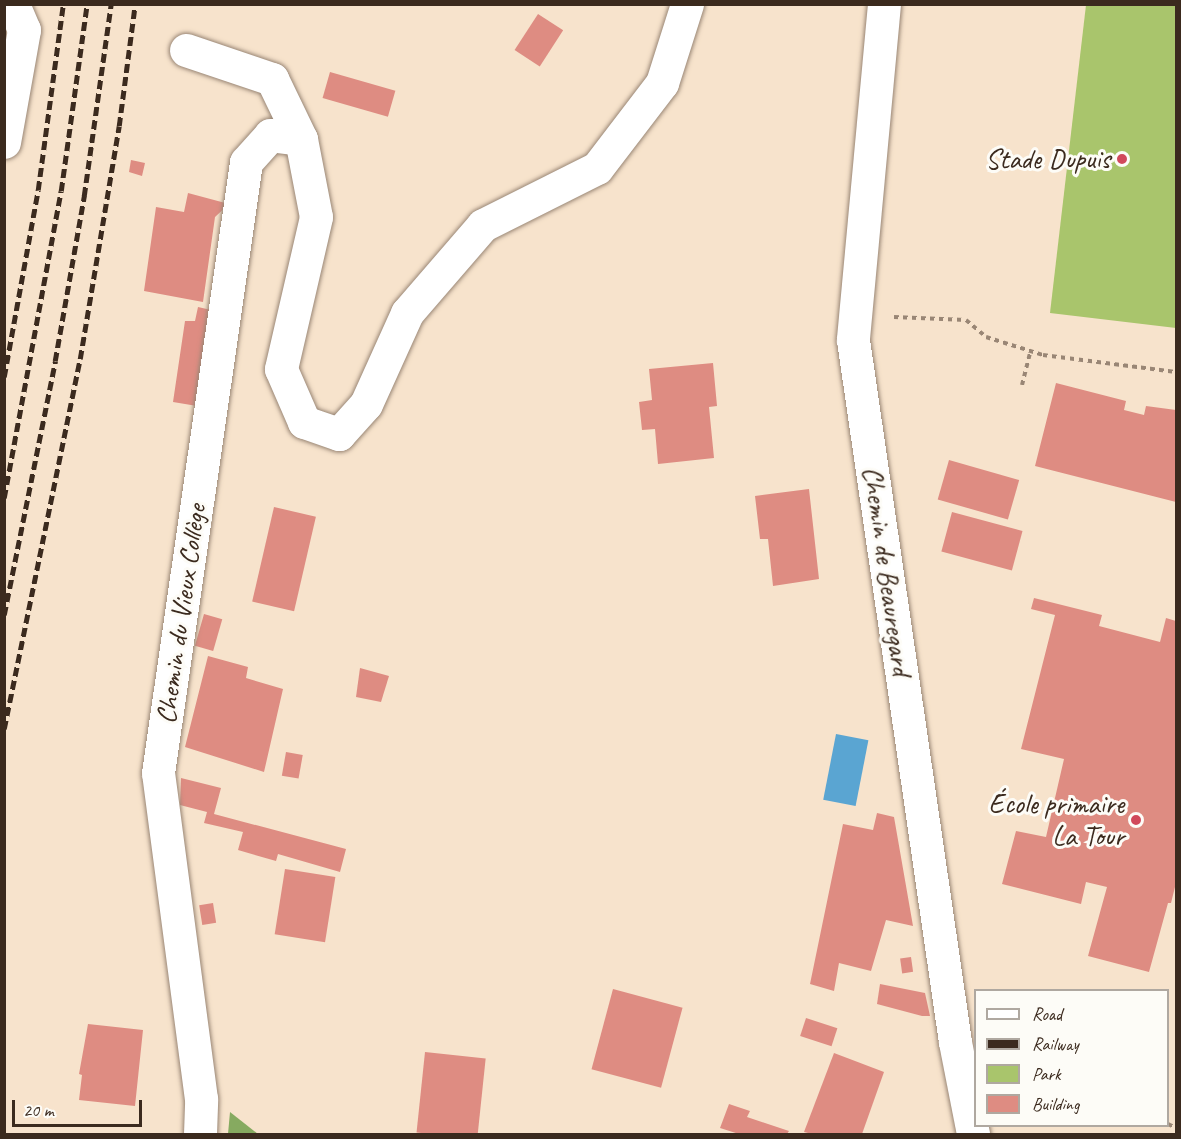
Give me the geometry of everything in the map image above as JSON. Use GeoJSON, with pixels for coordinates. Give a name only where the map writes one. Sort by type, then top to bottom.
{"type":"FeatureCollection","features":[{"type":"Feature","properties":{"kind":"street"},"geometry":{"type":"LineString","coordinates":[[4,142],[24,30],[13,4]]}},
{"type":"Feature","properties":{"kind":"street"},"geometry":{"type":"LineString","coordinates":[[186,50],[272,79],[301,140],[316,217],[281,369],[304,422],[339,434],[366,404],[407,313],[483,225],[597,168],[662,83],[687,4]]}},
{"type":"Feature","properties":{"kind":"street","name":"Chemin de Beauregard"},"geometry":{"type":"LineString","coordinates":[[884,4],[855,316],[855,352],[954,1031],[973,1134]]}},
{"type":"Feature","properties":{"kind":"street","name":"Chemin du Vieux Collège"},"geometry":{"type":"LineString","coordinates":[[200,1134],[201,1099],[158,773],[246,162],[270,135],[301,140]]}},
{"type":"Feature","properties":{"kind":"path"},"geometry":{"type":"LineString","coordinates":[[855,316],[966,320],[986,337],[1030,352],[1176,372]]}},
{"type":"Feature","properties":{"kind":"path"},"geometry":{"type":"LineString","coordinates":[[1022,385],[1030,352]]}},
{"type":"Feature","properties":{"kind":"green space","name":"Stade Dupuis"},"geometry":{"type":"Polygon","coordinates":[[[1086,5],[1176,5],[1176,328],[1050,313],[1086,5]]]}},
{"type":"Feature","properties":{"kind":"green space"},"geometry":{"type":"Polygon","coordinates":[[[230,1112],[258,1134],[228,1134],[230,1112]]]}},
{"type":"Feature","properties":{"kind":"water"},"geometry":{"type":"Polygon","coordinates":[[[836,734],[868,740],[856,806],[823,800],[836,734]]]}},
{"type":"Feature","properties":{"kind":"building"},"geometry":{"type":"Polygon","coordinates":[[[538,14],[563,30],[540,66],[515,50],[538,14]]]}},
{"type":"Feature","properties":{"kind":"building"},"geometry":{"type":"Polygon","coordinates":[[[330,72],[395,91],[388,117],[323,98],[330,72]]]}},
{"type":"Feature","properties":{"kind":"building"},"geometry":{"type":"Polygon","coordinates":[[[131,160],[145,163],[142,176],[129,172],[131,160]]]}},
{"type":"Feature","properties":{"kind":"building"},"geometry":{"type":"Polygon","coordinates":[[[188,193],[229,204],[215,217],[203,302],[144,291],[156,207],[184,212],[188,193]]]}},
{"type":"Feature","properties":{"kind":"building"},"geometry":{"type":"Polygon","coordinates":[[[198,307],[211,310],[197,406],[173,402],[185,321],[195,321],[198,307]]]}},
{"type":"Feature","properties":{"kind":"building"},"geometry":{"type":"Polygon","coordinates":[[[713,363],[717,406],[709,407],[714,458],[658,464],[655,429],[642,430],[639,402],[652,400],[649,369],[713,363]]]}},
{"type":"Feature","properties":{"kind":"building"},"geometry":{"type":"Polygon","coordinates":[[[1056,383],[1126,401],[1124,410],[1144,415],[1146,406],[1176,410],[1176,502],[1035,466],[1056,383]]]}},
{"type":"Feature","properties":{"kind":"building"},"geometry":{"type":"Polygon","coordinates":[[[949,460],[1019,480],[1008,520],[938,499],[949,460]]]}},
{"type":"Feature","properties":{"kind":"building"},"geometry":{"type":"Polygon","coordinates":[[[809,489],[819,579],[773,586],[768,539],[760,539],[755,496],[809,489]]]}},
{"type":"Feature","properties":{"kind":"building"},"geometry":{"type":"Polygon","coordinates":[[[274,507],[316,517],[294,611],[252,602],[274,507]]]}},
{"type":"Feature","properties":{"kind":"building"},"geometry":{"type":"Polygon","coordinates":[[[952,512],[1023,531],[1012,570],[941,552],[952,512]]]}},
{"type":"Feature","properties":{"kind":"building"},"geometry":{"type":"Polygon","coordinates":[[[1034,598],[1102,615],[1099,626],[1160,642],[1166,618],[1176,621],[1176,883],[1171,903],[1168,903],[1149,972],[1088,956],[1107,887],[1086,882],[1081,904],[1002,884],[1016,831],[1046,837],[1064,759],[1021,749],[1055,615],[1031,609],[1034,598]]]}},
{"type":"Feature","properties":{"kind":"building"},"geometry":{"type":"Polygon","coordinates":[[[204,614],[222,619],[213,651],[195,646],[204,614]]]}},
{"type":"Feature","properties":{"kind":"building"},"geometry":{"type":"Polygon","coordinates":[[[208,656],[248,667],[246,678],[283,689],[264,772],[185,747],[208,656]]]}},
{"type":"Feature","properties":{"kind":"building"},"geometry":{"type":"Polygon","coordinates":[[[360,668],[389,676],[381,702],[356,697],[360,668]]]}},
{"type":"Feature","properties":{"kind":"building"},"geometry":{"type":"Polygon","coordinates":[[[286,752],[303,755],[299,779],[282,776],[286,752]]]}},
{"type":"Feature","properties":{"kind":"building"},"geometry":{"type":"Polygon","coordinates":[[[181,778],[221,788],[214,814],[346,849],[340,872],[278,854],[276,861],[238,850],[243,832],[204,823],[207,812],[180,805],[181,778]]]}},
{"type":"Feature","properties":{"kind":"building"},"geometry":{"type":"Polygon","coordinates":[[[877,813],[894,817],[913,926],[886,920],[871,971],[839,963],[834,991],[810,984],[843,824],[873,830],[877,813]]]}},
{"type":"Feature","properties":{"kind":"building"},"geometry":{"type":"Polygon","coordinates":[[[285,869],[335,877],[325,942],[275,934],[285,869]]]}},
{"type":"Feature","properties":{"kind":"building"},"geometry":{"type":"Polygon","coordinates":[[[213,903],[216,923],[202,925],[199,905],[213,903]]]}},
{"type":"Feature","properties":{"kind":"building"},"geometry":{"type":"Polygon","coordinates":[[[911,957],[913,972],[902,973],[900,959],[911,957]]]}},
{"type":"Feature","properties":{"kind":"building"},"geometry":{"type":"Polygon","coordinates":[[[880,984],[925,993],[930,1016],[877,1004],[880,984]]]}},
{"type":"Feature","properties":{"kind":"building"},"geometry":{"type":"Polygon","coordinates":[[[613,989],[683,1008],[661,1088],[592,1069],[613,989]]]}},
{"type":"Feature","properties":{"kind":"building"},"geometry":{"type":"Polygon","coordinates":[[[806,1018],[837,1028],[832,1046],[800,1036],[806,1018]]]}},
{"type":"Feature","properties":{"kind":"building"},"geometry":{"type":"Polygon","coordinates":[[[88,1024],[143,1030],[135,1106],[79,1100],[82,1075],[79,1074],[88,1024]]]}},
{"type":"Feature","properties":{"kind":"building"},"geometry":{"type":"Polygon","coordinates":[[[425,1052],[486,1058],[478,1134],[417,1133],[425,1052]]]}},
{"type":"Feature","properties":{"kind":"building"},"geometry":{"type":"Polygon","coordinates":[[[834,1053],[884,1072],[862,1134],[804,1132],[834,1053]]]}},
{"type":"Feature","properties":{"kind":"building"},"geometry":{"type":"Polygon","coordinates":[[[729,1104],[750,1111],[747,1117],[789,1131],[787,1134],[739,1134],[720,1128],[729,1104]]]}},
{"type":"Feature","properties":{"kind":"railway"},"geometry":{"type":"LineString","coordinates":[[4,377],[38,190],[63,4]]}},
{"type":"Feature","properties":{"kind":"railway"},"geometry":{"type":"LineString","coordinates":[[4,498],[61,191],[87,4]]}},
{"type":"Feature","properties":{"kind":"railway"},"geometry":{"type":"LineString","coordinates":[[4,615],[55,361],[84,196],[111,4]]}},
{"type":"Feature","properties":{"kind":"railway"},"geometry":{"type":"LineString","coordinates":[[4,729],[80,359],[119,126],[135,4]]}},
{"type":"Feature","properties":{"kind":"place","name":"Stade Dupuis"},"geometry":{"type":"Point","coordinates":[1122,159]}},
{"type":"Feature","properties":{"kind":"place","name":"École primaire La Tour"},"geometry":{"type":"Point","coordinates":[1136,820]}}]}
